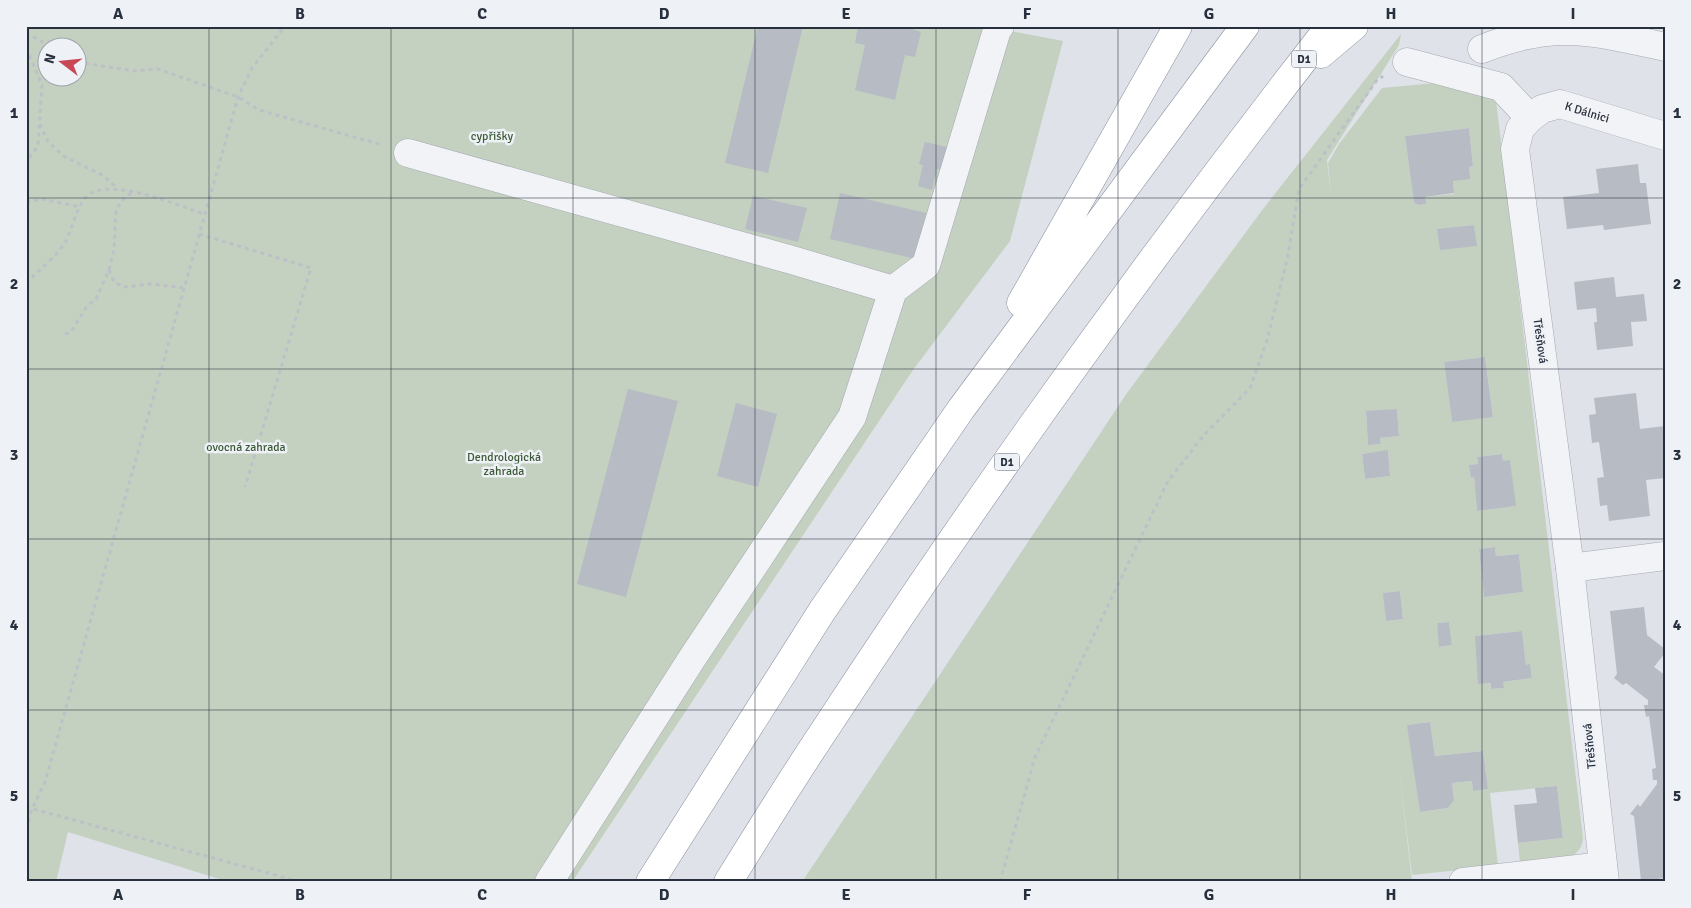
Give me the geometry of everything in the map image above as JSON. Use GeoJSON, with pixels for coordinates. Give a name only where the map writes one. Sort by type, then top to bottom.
{"type":"FeatureCollection","features":[{"type":"Feature","properties":{"kind":"highway"},"geometry":{"type":"LineString","coordinates":[[961,409],[1178,26]]}},
{"type":"Feature","properties":{"kind":"highway"},"geometry":{"type":"LineString","coordinates":[[650,882],[822,610],[961,409],[1245,26]]}},
{"type":"Feature","properties":{"kind":"highway","name":"D1"},"geometry":{"type":"LineString","coordinates":[[728,882],[823,731],[1036,419],[1142,273],[1330,26]]}},
{"type":"Feature","properties":{"kind":"highway"},"geometry":{"type":"LineString","coordinates":[[1279,92],[1354,26]]}},
{"type":"Feature","properties":{"kind":"street"},"geometry":{"type":"LineString","coordinates":[[549,882],[691,660],[852,416],[893,290],[926,265],[997,30],[1000,26]]}},
{"type":"Feature","properties":{"kind":"street"},"geometry":{"type":"LineString","coordinates":[[1482,49],[1522,35],[1542,31],[1570,30],[1598,32],[1665,47]]}},
{"type":"Feature","properties":{"kind":"street"},"geometry":{"type":"LineString","coordinates":[[1407,62],[1501,87],[1530,118]]}},
{"type":"Feature","properties":{"kind":"street","name":"K Dálnici"},"geometry":{"type":"LineString","coordinates":[[1530,118],[1542,110],[1560,104],[1665,136]]}},
{"type":"Feature","properties":{"kind":"street","name":"Třešňová"},"geometry":{"type":"LineString","coordinates":[[1463,882],[1604,874],[1570,568],[1514,149],[1520,129],[1530,118]]}},
{"type":"Feature","properties":{"kind":"street"},"geometry":{"type":"LineString","coordinates":[[408,153],[893,290]]}},
{"type":"Feature","properties":{"kind":"street"},"geometry":{"type":"LineString","coordinates":[[1570,568],[1665,556]]}},
{"type":"Feature","properties":{"kind":"path"},"geometry":{"type":"LineString","coordinates":[[26,828],[32,809],[45,782],[238,97],[252,68],[285,26]]}},
{"type":"Feature","properties":{"kind":"path"},"geometry":{"type":"LineString","coordinates":[[26,34],[38,40]]}},
{"type":"Feature","properties":{"kind":"path"},"geometry":{"type":"LineString","coordinates":[[26,48],[42,85],[38,146],[26,162]]}},
{"type":"Feature","properties":{"kind":"path"},"geometry":{"type":"LineString","coordinates":[[1000,882],[1035,757],[1168,481],[1204,435],[1250,388],[1267,340],[1287,260],[1299,189],[1377,80],[1407,62]]}},
{"type":"Feature","properties":{"kind":"path"},"geometry":{"type":"LineString","coordinates":[[88,64],[134,71],[158,69],[238,97],[259,110],[408,153]]}},
{"type":"Feature","properties":{"kind":"path"},"geometry":{"type":"LineString","coordinates":[[40,124],[48,142],[65,157],[102,175],[117,188]]}},
{"type":"Feature","properties":{"kind":"path"},"geometry":{"type":"LineString","coordinates":[[26,283],[65,243],[85,198],[97,190],[117,188],[204,214]]}},
{"type":"Feature","properties":{"kind":"path"},"geometry":{"type":"LineString","coordinates":[[65,334],[71,332],[87,306],[96,299],[109,270],[114,250],[116,209],[126,196],[134,192]]}},
{"type":"Feature","properties":{"kind":"path"},"geometry":{"type":"LineString","coordinates":[[26,202],[41,199],[81,207]]}},
{"type":"Feature","properties":{"kind":"path"},"geometry":{"type":"LineString","coordinates":[[199,234],[311,268],[246,487]]}},
{"type":"Feature","properties":{"kind":"path"},"geometry":{"type":"LineString","coordinates":[[109,270],[114,282],[124,287],[151,284],[184,288]]}},
{"type":"Feature","properties":{"kind":"path"},"geometry":{"type":"LineString","coordinates":[[26,807],[300,882]]}},
{"type":"Feature","properties":{"kind":"green space","name":"Dendrologická zahrada"},"geometry":{"type":"Polygon","coordinates":[[[26,26],[984,26],[1063,41],[1010,241],[913,370],[572,882],[229,882],[68,832],[56,882],[26,882],[26,26]]]}},
{"type":"Feature","properties":{"kind":"green space"},"geometry":{"type":"Polygon","coordinates":[[[1401,34],[1399,45],[1327,160],[1331,195],[1328,163],[1339,144],[1382,88],[1435,83],[1496,100],[1583,838],[1579,849],[1570,858],[1520,863],[1518,843],[1563,838],[1557,786],[1490,793],[1498,866],[1412,875],[1399,768],[1412,882],[802,882],[1127,393],[1263,209],[1401,34]],[[1469,128],[1405,136],[1414,203],[1418,205],[1425,204],[1425,197],[1454,194],[1453,181],[1469,167],[1473,166],[1469,128]],[[1474,225],[1438,229],[1440,249],[1476,246],[1474,225]],[[1485,357],[1444,362],[1452,422],[1493,416],[1485,357]],[[1397,409],[1366,412],[1368,445],[1381,444],[1380,438],[1399,436],[1397,409]],[[1388,451],[1362,454],[1365,479],[1390,476],[1388,451]],[[1502,454],[1477,457],[1478,464],[1470,465],[1471,478],[1474,477],[1477,511],[1515,506],[1510,461],[1503,461],[1502,454]],[[1495,547],[1479,549],[1484,597],[1523,592],[1519,554],[1496,556],[1495,547]],[[1400,591],[1384,593],[1386,621],[1403,619],[1400,591]],[[1449,622],[1437,623],[1440,647],[1452,645],[1449,622]],[[1522,631],[1475,636],[1491,689],[1503,688],[1503,682],[1532,678],[1530,665],[1526,665],[1522,631]],[[1430,722],[1408,725],[1420,812],[1448,808],[1454,799],[1452,783],[1472,781],[1473,791],[1488,789],[1483,751],[1435,756],[1430,722]]]}},
{"type":"Feature","properties":{"kind":"building"},"geometry":{"type":"Polygon","coordinates":[[[758,26],[803,26],[768,173],[725,163],[758,26]]]}},
{"type":"Feature","properties":{"kind":"building"},"geometry":{"type":"Polygon","coordinates":[[[858,26],[912,26],[912,29],[921,32],[915,57],[905,55],[895,100],[855,90],[865,45],[855,43],[858,26]]]}},
{"type":"Feature","properties":{"kind":"building"},"geometry":{"type":"Polygon","coordinates":[[[1469,128],[1473,166],[1469,167],[1470,179],[1453,181],[1454,193],[1425,197],[1426,204],[1418,205],[1414,203],[1405,136],[1469,128]]]}},
{"type":"Feature","properties":{"kind":"building"},"geometry":{"type":"Polygon","coordinates":[[[925,142],[947,147],[942,170],[937,169],[932,190],[918,186],[923,165],[919,164],[925,142]]]}},
{"type":"Feature","properties":{"kind":"building"},"geometry":{"type":"Polygon","coordinates":[[[1638,164],[1640,183],[1646,183],[1651,224],[1604,230],[1603,225],[1567,229],[1563,197],[1599,193],[1596,169],[1638,164]]]}},
{"type":"Feature","properties":{"kind":"building"},"geometry":{"type":"Polygon","coordinates":[[[840,193],[926,213],[916,259],[830,239],[840,193]]]}},
{"type":"Feature","properties":{"kind":"building"},"geometry":{"type":"Polygon","coordinates":[[[753,196],[807,208],[798,242],[745,229],[753,196]]]}},
{"type":"Feature","properties":{"kind":"building"},"geometry":{"type":"Polygon","coordinates":[[[1474,225],[1477,246],[1440,250],[1437,229],[1474,225]]]}},
{"type":"Feature","properties":{"kind":"building"},"geometry":{"type":"Polygon","coordinates":[[[1614,277],[1616,297],[1644,294],[1647,321],[1631,322],[1633,346],[1597,350],[1594,322],[1597,322],[1596,308],[1577,310],[1574,282],[1614,277]]]}},
{"type":"Feature","properties":{"kind":"building"},"geometry":{"type":"Polygon","coordinates":[[[1485,357],[1493,417],[1452,422],[1444,362],[1485,357]]]}},
{"type":"Feature","properties":{"kind":"building"},"geometry":{"type":"Polygon","coordinates":[[[628,389],[678,401],[626,597],[577,584],[628,389]]]}},
{"type":"Feature","properties":{"kind":"building"},"geometry":{"type":"Polygon","coordinates":[[[1636,393],[1640,429],[1665,426],[1665,478],[1646,480],[1650,516],[1609,521],[1607,505],[1600,506],[1597,478],[1604,477],[1599,442],[1592,443],[1589,415],[1596,414],[1594,398],[1636,393]]]}},
{"type":"Feature","properties":{"kind":"building"},"geometry":{"type":"Polygon","coordinates":[[[736,403],[777,414],[758,487],[717,476],[736,403]]]}},
{"type":"Feature","properties":{"kind":"building"},"geometry":{"type":"Polygon","coordinates":[[[1397,409],[1399,436],[1380,438],[1381,444],[1368,445],[1366,411],[1397,409]]]}},
{"type":"Feature","properties":{"kind":"building"},"geometry":{"type":"Polygon","coordinates":[[[1388,450],[1390,476],[1365,479],[1362,454],[1388,450]]]}},
{"type":"Feature","properties":{"kind":"building"},"geometry":{"type":"Polygon","coordinates":[[[1502,454],[1503,461],[1510,460],[1516,506],[1477,511],[1474,477],[1471,478],[1469,465],[1478,464],[1477,457],[1502,454]]]}},
{"type":"Feature","properties":{"kind":"building"},"geometry":{"type":"Polygon","coordinates":[[[1495,547],[1496,556],[1519,554],[1523,592],[1484,597],[1479,549],[1495,547]]]}},
{"type":"Feature","properties":{"kind":"building"},"geometry":{"type":"Polygon","coordinates":[[[1400,591],[1403,619],[1386,621],[1383,593],[1400,591]]]}},
{"type":"Feature","properties":{"kind":"building"},"geometry":{"type":"Polygon","coordinates":[[[1644,607],[1647,635],[1665,649],[1665,653],[1654,667],[1665,675],[1665,878],[1641,881],[1634,816],[1630,814],[1638,804],[1640,807],[1657,784],[1657,780],[1653,780],[1652,769],[1656,768],[1649,716],[1646,717],[1644,705],[1648,705],[1648,700],[1626,683],[1623,685],[1614,678],[1617,674],[1610,611],[1644,607]]]}},
{"type":"Feature","properties":{"kind":"building"},"geometry":{"type":"Polygon","coordinates":[[[1449,622],[1452,645],[1439,647],[1437,623],[1449,622]]]}},
{"type":"Feature","properties":{"kind":"building"},"geometry":{"type":"Polygon","coordinates":[[[1522,631],[1526,665],[1530,664],[1532,678],[1503,682],[1504,688],[1491,689],[1490,683],[1478,684],[1475,636],[1522,631]]]}},
{"type":"Feature","properties":{"kind":"building"},"geometry":{"type":"Polygon","coordinates":[[[1430,722],[1435,756],[1483,751],[1488,789],[1473,791],[1472,781],[1452,783],[1454,800],[1448,808],[1420,812],[1407,725],[1430,722]]]}},
{"type":"Feature","properties":{"kind":"building"},"geometry":{"type":"Polygon","coordinates":[[[1557,786],[1563,838],[1518,843],[1514,805],[1537,803],[1535,788],[1557,786]]]}},
{"type":"Feature","properties":{"kind":"park label","name":"cypřišky"},"geometry":{"type":"Point","coordinates":[492,136]}},
{"type":"Feature","properties":{"kind":"park label","name":"ovocná zahrada"},"geometry":{"type":"Point","coordinates":[246,447]}}]}
